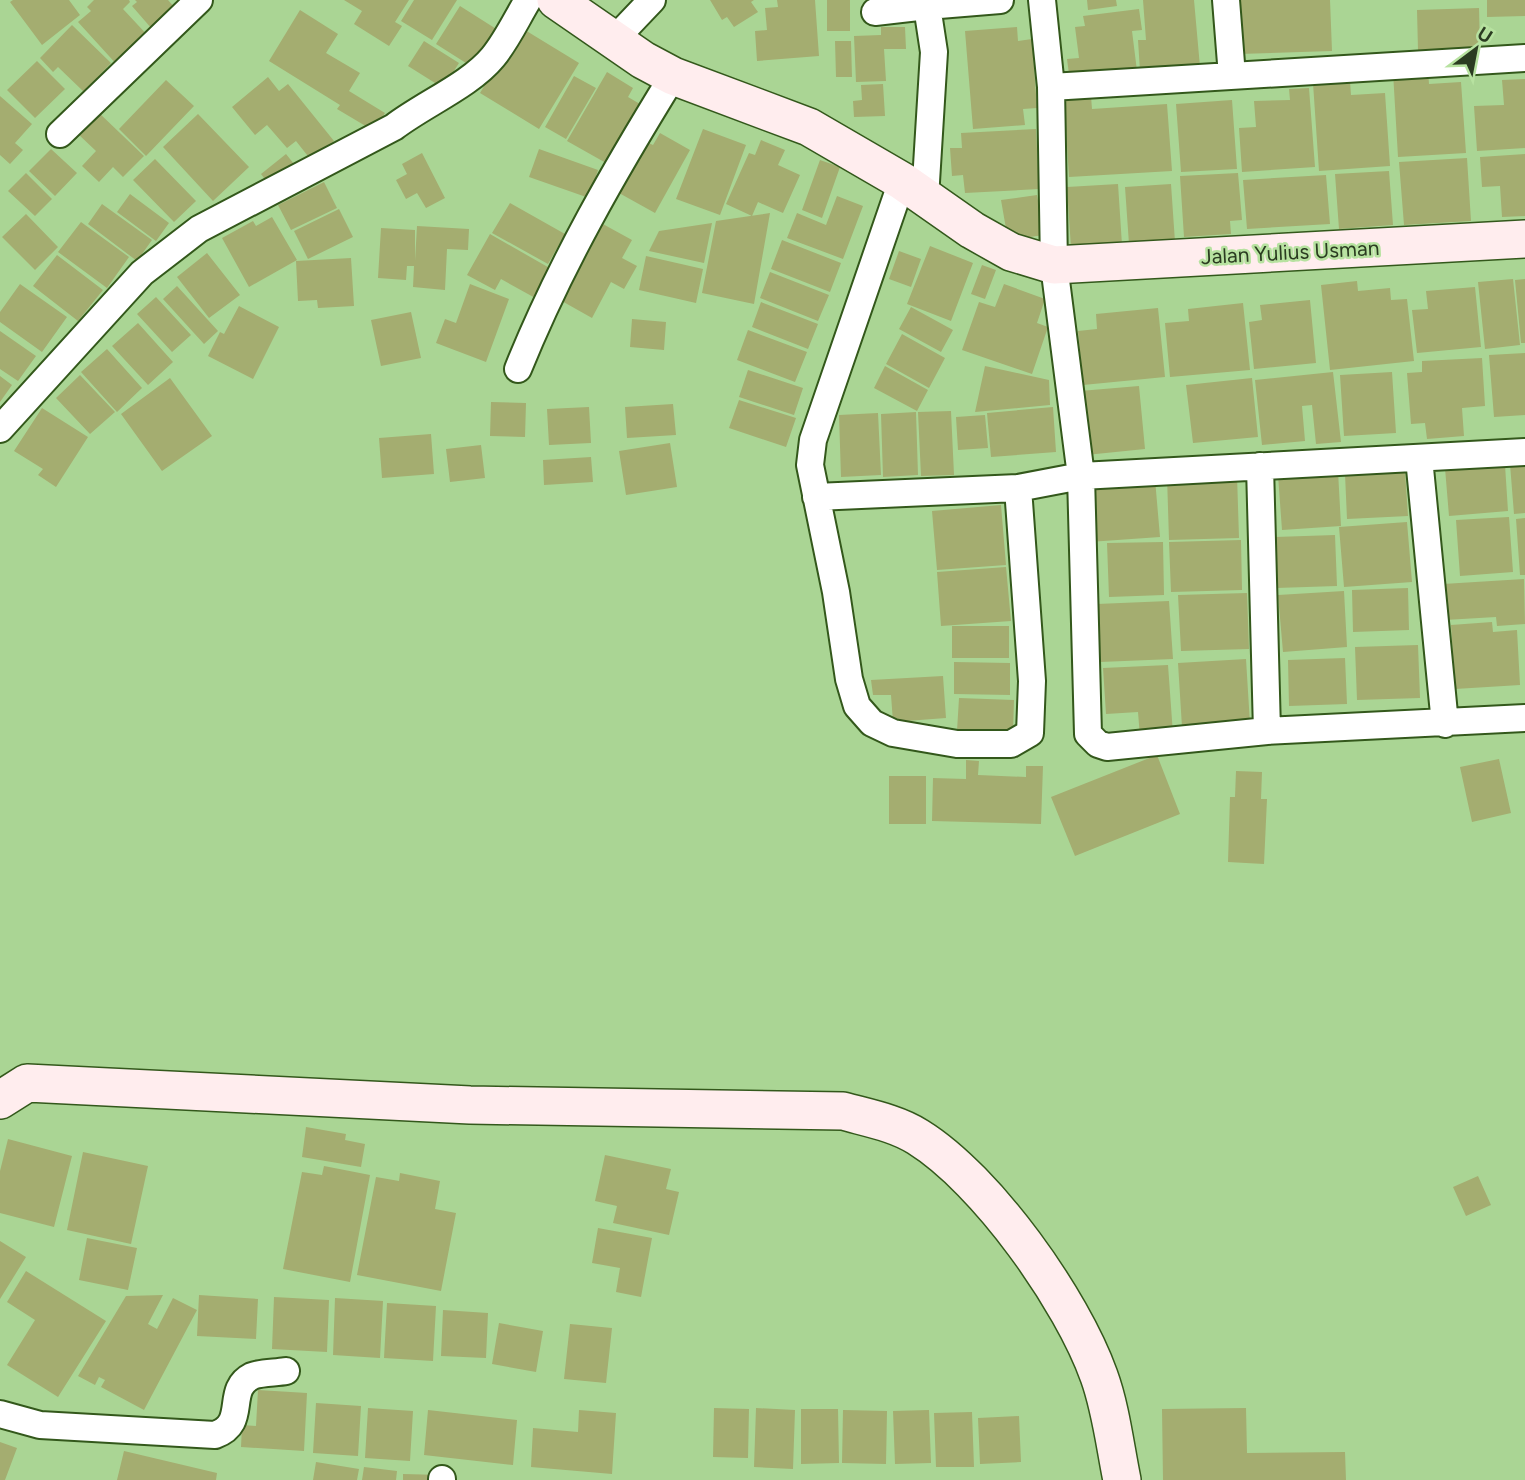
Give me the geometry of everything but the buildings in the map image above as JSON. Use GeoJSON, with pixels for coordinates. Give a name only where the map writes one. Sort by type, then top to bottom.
{"type":"FeatureCollection","features":[{"type":"Feature","properties":{"kind":"street"},"geometry":{"type":"LineString","coordinates":[[61,134],[199,0]]}},
{"type":"Feature","properties":{"kind":"street"},"geometry":{"type":"LineString","coordinates":[[0,429],[142,273],[199,229],[394,127],[423,105],[461,85],[493,57],[528,0]]}},
{"type":"Feature","properties":{"kind":"street"},"geometry":{"type":"LineString","coordinates":[[556,0],[613,41],[673,76],[810,127],[1012,252],[1054,265]]}},
{"type":"Feature","properties":{"kind":"street"},"geometry":{"type":"LineString","coordinates":[[613,41],[652,0]]}},
{"type":"Feature","properties":{"kind":"street"},"geometry":{"type":"LineString","coordinates":[[875,12],[1000,0]]}},
{"type":"Feature","properties":{"kind":"street"},"geometry":{"type":"LineString","coordinates":[[1042,0],[1051,87],[1054,265],[1081,476],[1088,734],[1107,747],[1267,732],[1525,718]]}},
{"type":"Feature","properties":{"kind":"street"},"geometry":{"type":"LineString","coordinates":[[1226,0],[1232,76]]}},
{"type":"Feature","properties":{"kind":"street"},"geometry":{"type":"LineString","coordinates":[[927,6],[934,52],[914,189],[813,440],[810,465],[836,592],[849,679],[857,706],[872,723],[893,733],[957,744],[1011,744],[1025,738],[1032,727],[1018,488]]}},
{"type":"Feature","properties":{"kind":"street"},"geometry":{"type":"LineString","coordinates":[[1051,87],[1525,58]]}},
{"type":"Feature","properties":{"kind":"street"},"geometry":{"type":"LineString","coordinates":[[518,369],[558,278],[602,190],[673,76]]}},
{"type":"Feature","properties":{"kind":"street","name":"Jalan Yulius Usman"},"geometry":{"type":"LineString","coordinates":[[1054,265],[1525,240]]}},
{"type":"Feature","properties":{"kind":"street"},"geometry":{"type":"LineString","coordinates":[[816,497],[1018,488],[1081,476],[1525,452]]}},
{"type":"Feature","properties":{"kind":"street"},"geometry":{"type":"LineString","coordinates":[[1419,458],[1445,724]]}},
{"type":"Feature","properties":{"kind":"street"},"geometry":{"type":"LineString","coordinates":[[1260,466],[1267,732]]}},
{"type":"Feature","properties":{"kind":"street"},"geometry":{"type":"LineString","coordinates":[[0,1100],[27,1083],[470,1105],[833,1111],[882,1121],[918,1137],[961,1173],[1031,1251],[1070,1315],[1099,1377],[1122,1480]]}},
{"type":"Feature","properties":{"kind":"street"},"geometry":{"type":"LineString","coordinates":[[0,1414],[40,1425],[215,1435],[228,1430],[233,1422],[238,1392],[245,1381],[254,1375],[286,1371]]}}]}
